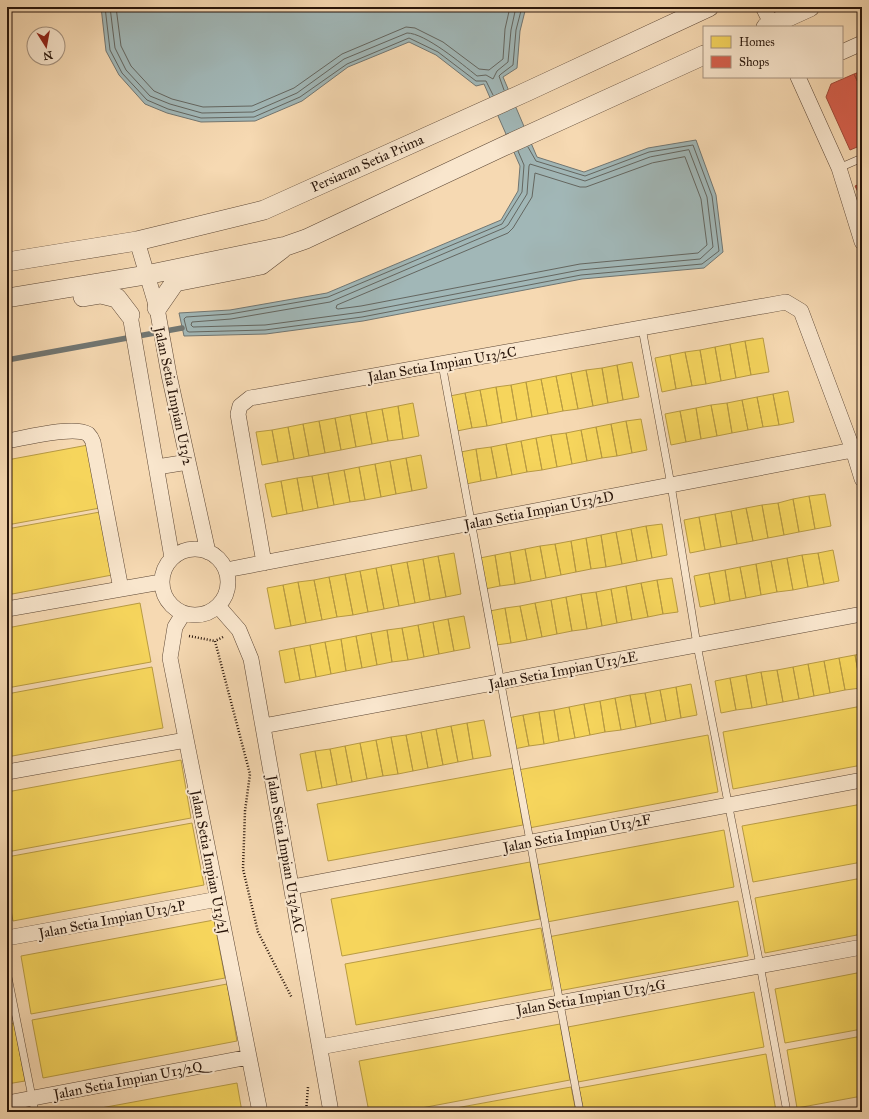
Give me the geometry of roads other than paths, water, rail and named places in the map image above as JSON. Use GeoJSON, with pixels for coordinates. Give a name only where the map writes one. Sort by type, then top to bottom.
{"type":"FeatureCollection","features":[{"type":"Feature","properties":{"kind":"street","name":"Persiaran Setia Prima"},"geometry":{"type":"LineString","coordinates":[[7,262],[137,241],[264,210],[526,92],[709,7]]}},
{"type":"Feature","properties":{"kind":"street"},"geometry":{"type":"LineString","coordinates":[[763,7],[770,26],[803,15]]}},
{"type":"Feature","properties":{"kind":"street"},"geometry":{"type":"LineString","coordinates":[[843,52],[862,43]]}},
{"type":"Feature","properties":{"kind":"street"},"geometry":{"type":"LineString","coordinates":[[7,298],[146,275],[286,246],[306,239],[502,147],[703,55]]}},
{"type":"Feature","properties":{"kind":"street"},"geometry":{"type":"LineString","coordinates":[[798,78],[839,168],[862,242]]}},
{"type":"Feature","properties":{"kind":"street","name":"Jalan Setia Impian U13/2"},"geometry":{"type":"LineString","coordinates":[[137,241],[157,309],[169,375],[208,552]]}},
{"type":"Feature","properties":{"kind":"street"},"geometry":{"type":"LineString","coordinates":[[157,309],[175,282],[261,265],[286,246]]}},
{"type":"Feature","properties":{"kind":"street"},"geometry":{"type":"LineString","coordinates":[[7,310],[101,294],[117,298],[130,315]]}},
{"type":"Feature","properties":{"kind":"street","name":"Jalan Setia Impian U13/2C"},"geometry":{"type":"LineString","coordinates":[[264,563],[238,414],[240,406],[250,398],[786,302],[801,311],[853,450]]}},
{"type":"Feature","properties":{"kind":"street","name":"Jalan Setia Impian U13/2"},"geometry":{"type":"LineString","coordinates":[[130,315],[172,558]]}},
{"type":"Feature","properties":{"kind":"street"},"geometry":{"type":"LineString","coordinates":[[7,441],[66,430],[82,432],[89,435],[94,442],[122,589]]}},
{"type":"Feature","properties":{"kind":"street"},"geometry":{"type":"LineString","coordinates":[[853,450],[862,479]]}},
{"type":"Feature","properties":{"kind":"street","name":"Jalan Setia Impian U13/2D"},"geometry":{"type":"LineString","coordinates":[[226,570],[853,450]]}},
{"type":"Feature","properties":{"kind":"street"},"geometry":{"type":"LineString","coordinates":[[157,467],[188,462]]}},
{"type":"Feature","properties":{"kind":"street"},"geometry":{"type":"LineString","coordinates":[[189,549],[198,549],[208,552],[218,559],[226,570],[228,580],[224,598],[218,606],[210,612],[192,616],[183,614],[174,609],[162,592],[161,582],[162,573],[172,558],[180,552],[189,549]]}},
{"type":"Feature","properties":{"kind":"street"},"geometry":{"type":"LineString","coordinates":[[7,609],[161,582]]}},
{"type":"Feature","properties":{"kind":"street","name":"Jalan Setia Impian U13/2AC"},"geometry":{"type":"LineString","coordinates":[[218,606],[239,630],[251,659],[331,1112]]}},
{"type":"Feature","properties":{"kind":"street","name":"Jalan Setia Impian U13/2J"},"geometry":{"type":"LineString","coordinates":[[183,614],[175,627],[170,658],[260,1112]]}},
{"type":"Feature","properties":{"kind":"street","name":"Jalan Setia Impian U13/2E"},"geometry":{"type":"LineString","coordinates":[[263,726],[862,614]]}},
{"type":"Feature","properties":{"kind":"street"},"geometry":{"type":"LineString","coordinates":[[7,772],[186,740]]}},
{"type":"Feature","properties":{"kind":"street","name":"Jalan Setia Impian U13/2F"},"geometry":{"type":"LineString","coordinates":[[292,887],[862,780]]}},
{"type":"Feature","properties":{"kind":"street","name":"Jalan Setia Impian U13/2P"},"geometry":{"type":"LineString","coordinates":[[7,938],[218,899]]}},
{"type":"Feature","properties":{"kind":"street","name":"Jalan Setia Impian U13/2G"},"geometry":{"type":"LineString","coordinates":[[320,1046],[862,947]]}},
{"type":"Feature","properties":{"kind":"street","name":"Jalan Setia Impian U13/2Q"},"geometry":{"type":"LineString","coordinates":[[7,1103],[33,1105],[249,1058]]}},
{"type":"Feature","properties":{"kind":"lane"},"geometry":{"type":"LineString","coordinates":[[839,168],[862,158]]}},
{"type":"Feature","properties":{"kind":"lane"},"geometry":{"type":"LineString","coordinates":[[642,328],[671,485],[697,645],[760,965],[787,1112]]}},
{"type":"Feature","properties":{"kind":"lane"},"geometry":{"type":"LineString","coordinates":[[442,364],[580,1112]]}},
{"type":"Feature","properties":{"kind":"lane"},"geometry":{"type":"LineString","coordinates":[[7,972],[33,1105]]}},
{"type":"Feature","properties":{"kind":"water"},"geometry":{"type":"Polygon","coordinates":[[[101,7],[526,7],[520,31],[517,68],[503,77],[537,157],[584,172],[648,148],[696,140],[716,195],[723,252],[704,268],[582,279],[363,321],[266,334],[184,336],[179,313],[230,310],[327,293],[501,220],[518,191],[520,166],[484,84],[476,86],[436,55],[409,42],[348,67],[302,101],[255,121],[201,122],[167,113],[145,104],[119,75],[106,51],[101,7]]]}},
{"type":"Feature","properties":{"kind":"waterway"},"geometry":{"type":"LineString","coordinates":[[7,360],[182,328]]}}]}
